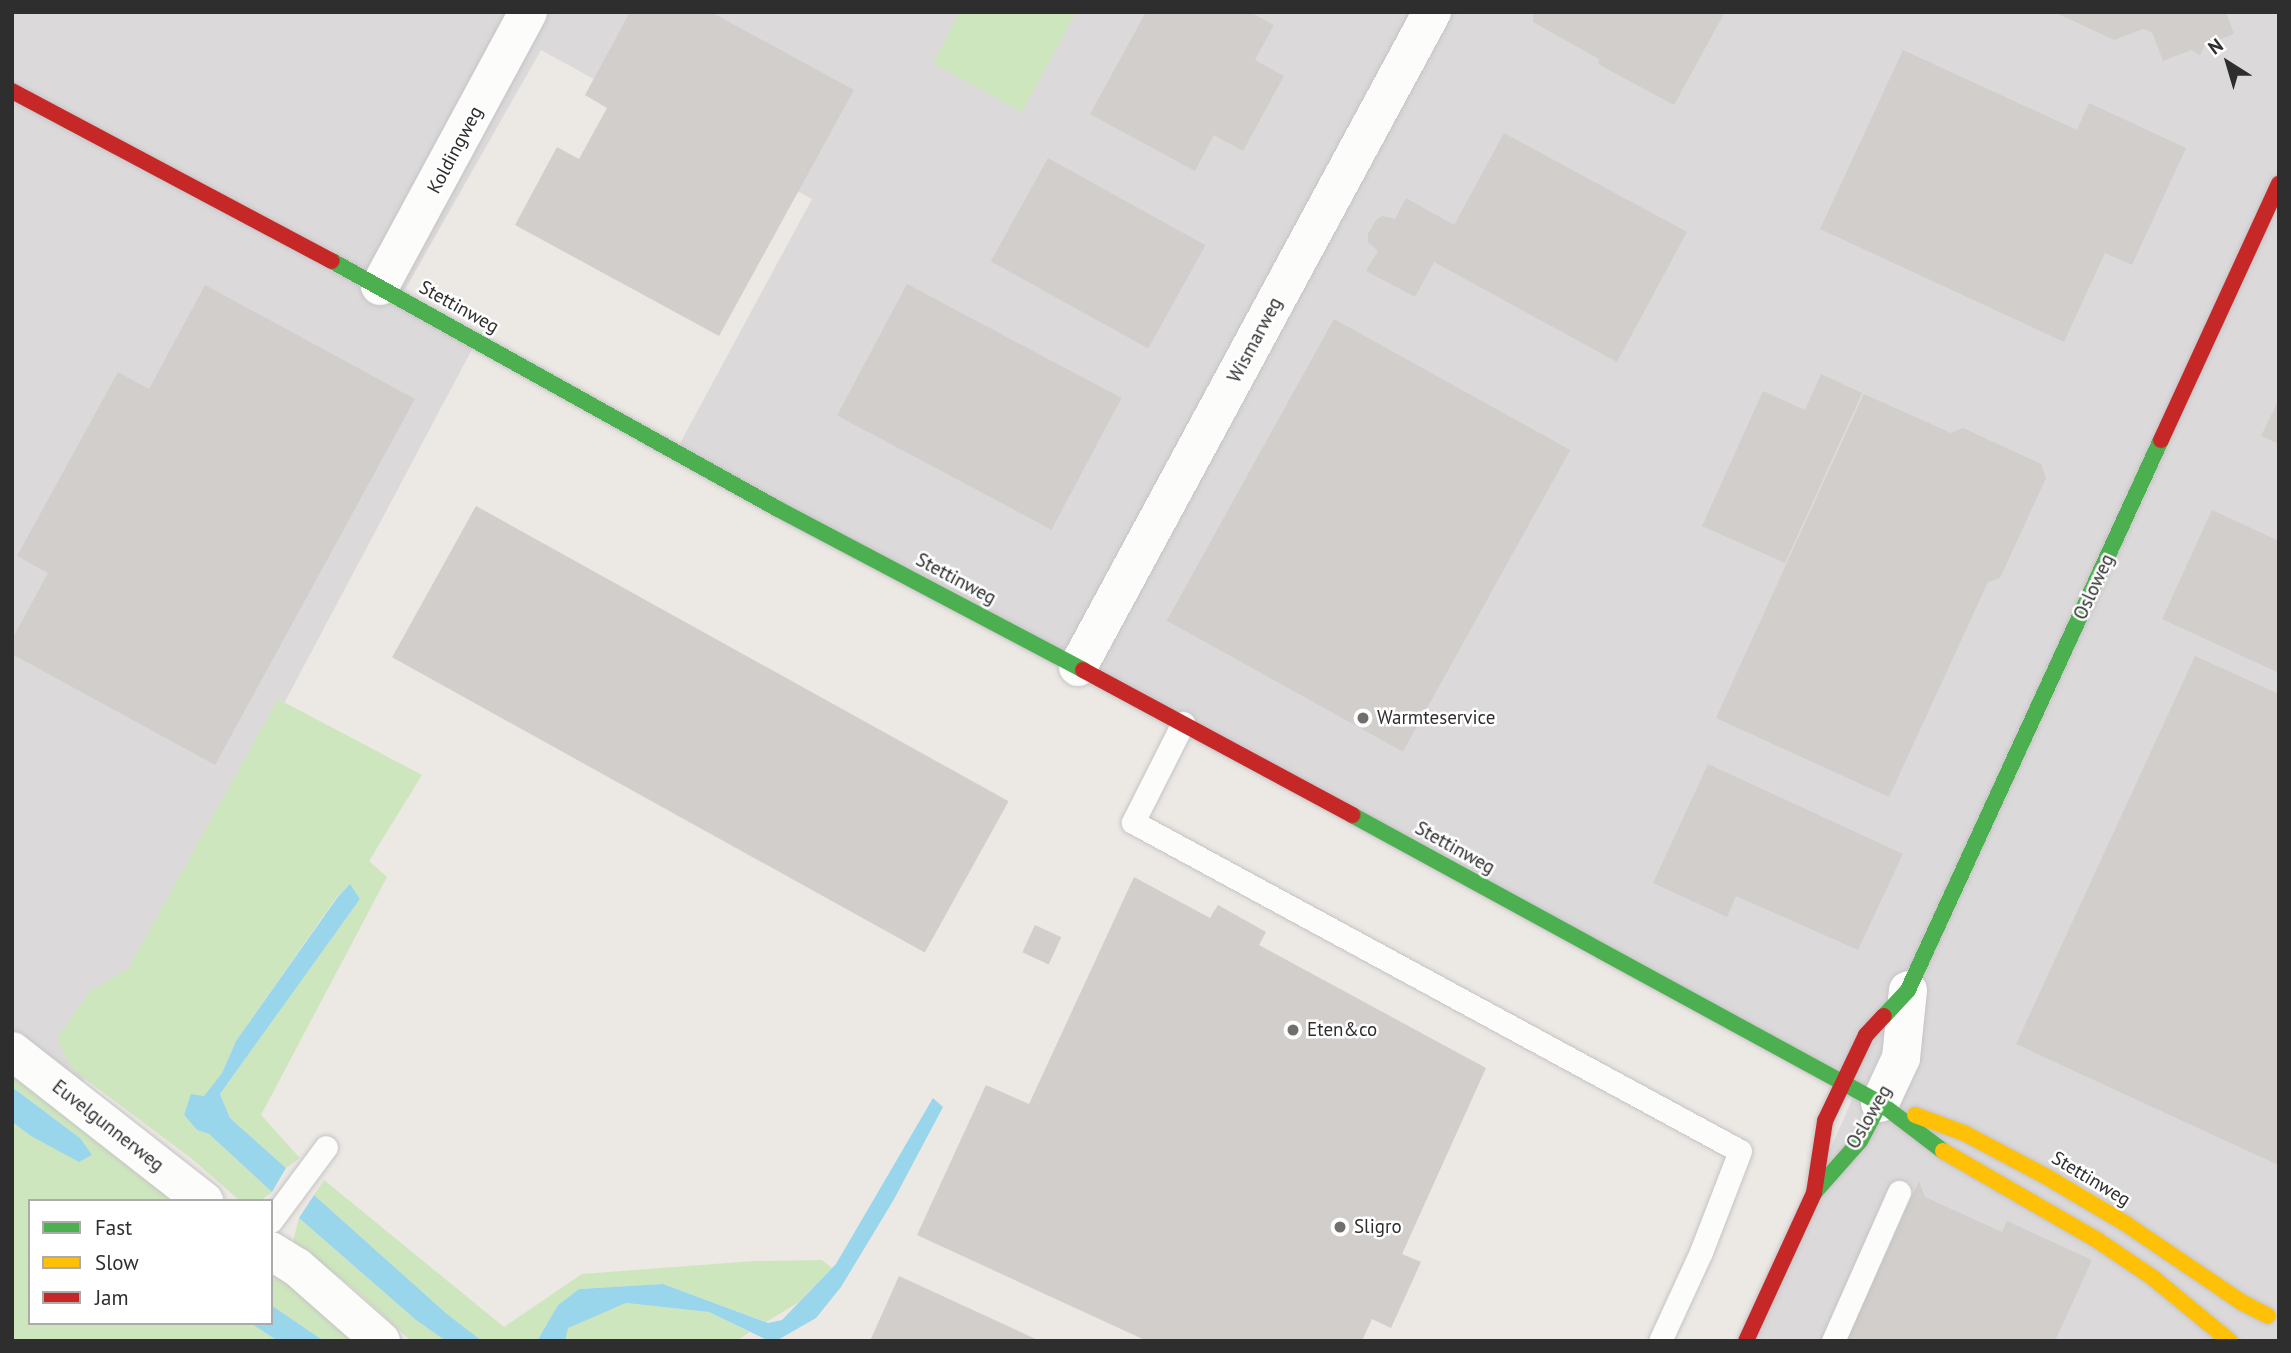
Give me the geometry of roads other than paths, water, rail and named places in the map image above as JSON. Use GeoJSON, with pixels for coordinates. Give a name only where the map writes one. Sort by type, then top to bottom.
{"type":"FeatureCollection","features":[{"type":"Feature","properties":{"kind":"street","name":"Koldingweg"},"geometry":{"type":"LineString","coordinates":[[380,286],[528,12]]}},
{"type":"Feature","properties":{"kind":"street","name":"Wismarweg"},"geometry":{"type":"LineString","coordinates":[[1078,667],[1432,12]]}},
{"type":"Feature","properties":{"kind":"street","name":"Stettinweg"},"geometry":{"type":"LineString","coordinates":[[12,91],[380,286],[778,509],[1183,723],[1844,1084],[1880,1103],[1964,1133],[2047,1177],[2126,1224],[2241,1302],[2273,1314]]}},
{"type":"Feature","properties":{"kind":"street","name":"Osloweg"},"geometry":{"type":"LineString","coordinates":[[1746,1341],[1814,1193],[1825,1121],[1867,1035],[1908,990],[2279,184]]}},
{"type":"Feature","properties":{"kind":"street","name":"Osloweg"},"geometry":{"type":"LineString","coordinates":[[1814,1193],[1860,1141],[1901,1058],[1908,990]]}},
{"type":"Feature","properties":{"kind":"street","name":"Euvelgunnerweg"},"geometry":{"type":"LineString","coordinates":[[12,1052],[201,1199]]}},
{"type":"Feature","properties":{"kind":"street","name":"Stettinweg"},"geometry":{"type":"LineString","coordinates":[[1880,1103],[1952,1158],[2031,1200],[2119,1255],[2196,1311],[2230,1341]]}},
{"type":"Feature","properties":{"kind":"street"},"geometry":{"type":"LineString","coordinates":[[273,1252],[297,1267],[382,1341]]}},
{"type":"Feature","properties":{"kind":"street"},"geometry":{"type":"LineString","coordinates":[[2251,1330],[2273,1314]]}},
{"type":"Feature","properties":{"kind":"lane"},"geometry":{"type":"LineString","coordinates":[[1183,723],[1133,822],[1740,1151],[1701,1252],[1660,1341]]}},
{"type":"Feature","properties":{"kind":"lane"},"geometry":{"type":"LineString","coordinates":[[273,1217],[326,1147]]}},
{"type":"Feature","properties":{"kind":"lane"},"geometry":{"type":"LineString","coordinates":[[1833,1341],[1899,1192]]}},
{"type":"Feature","properties":{"kind":"water"},"geometry":{"type":"Polygon","coordinates":[[[350,884],[360,899],[220,1094],[230,1118],[286,1168],[272,1192],[209,1134],[197,1130],[184,1115],[191,1094],[204,1096],[222,1073],[236,1041],[337,898],[350,884]]]}},
{"type":"Feature","properties":{"kind":"water"},"geometry":{"type":"Polygon","coordinates":[[[12,1087],[80,1138],[92,1155],[79,1162],[31,1136],[12,1122],[12,1087]]]}},
{"type":"Feature","properties":{"kind":"water"},"geometry":{"type":"Polygon","coordinates":[[[933,1098],[943,1107],[893,1201],[841,1287],[816,1318],[776,1341],[769,1341],[709,1312],[626,1303],[568,1328],[565,1341],[537,1341],[558,1305],[579,1289],[663,1284],[768,1323],[782,1320],[836,1264],[933,1098]]]}},
{"type":"Feature","properties":{"kind":"water"},"geometry":{"type":"Polygon","coordinates":[[[314,1195],[447,1314],[482,1341],[446,1341],[416,1320],[299,1218],[314,1195]]]}},
{"type":"Feature","properties":{"kind":"water"},"geometry":{"type":"Polygon","coordinates":[[[273,1306],[324,1341],[278,1341],[253,1325],[273,1325],[273,1306]]]}},
{"type":"Feature","properties":{"kind":"place","name":"Warmteservice"},"geometry":{"type":"Point","coordinates":[1363,718]}},
{"type":"Feature","properties":{"kind":"place","name":"Eten&co"},"geometry":{"type":"Point","coordinates":[1293,1030]}},
{"type":"Feature","properties":{"kind":"place","name":"Sligro"},"geometry":{"type":"Point","coordinates":[1340,1227]}}]}
